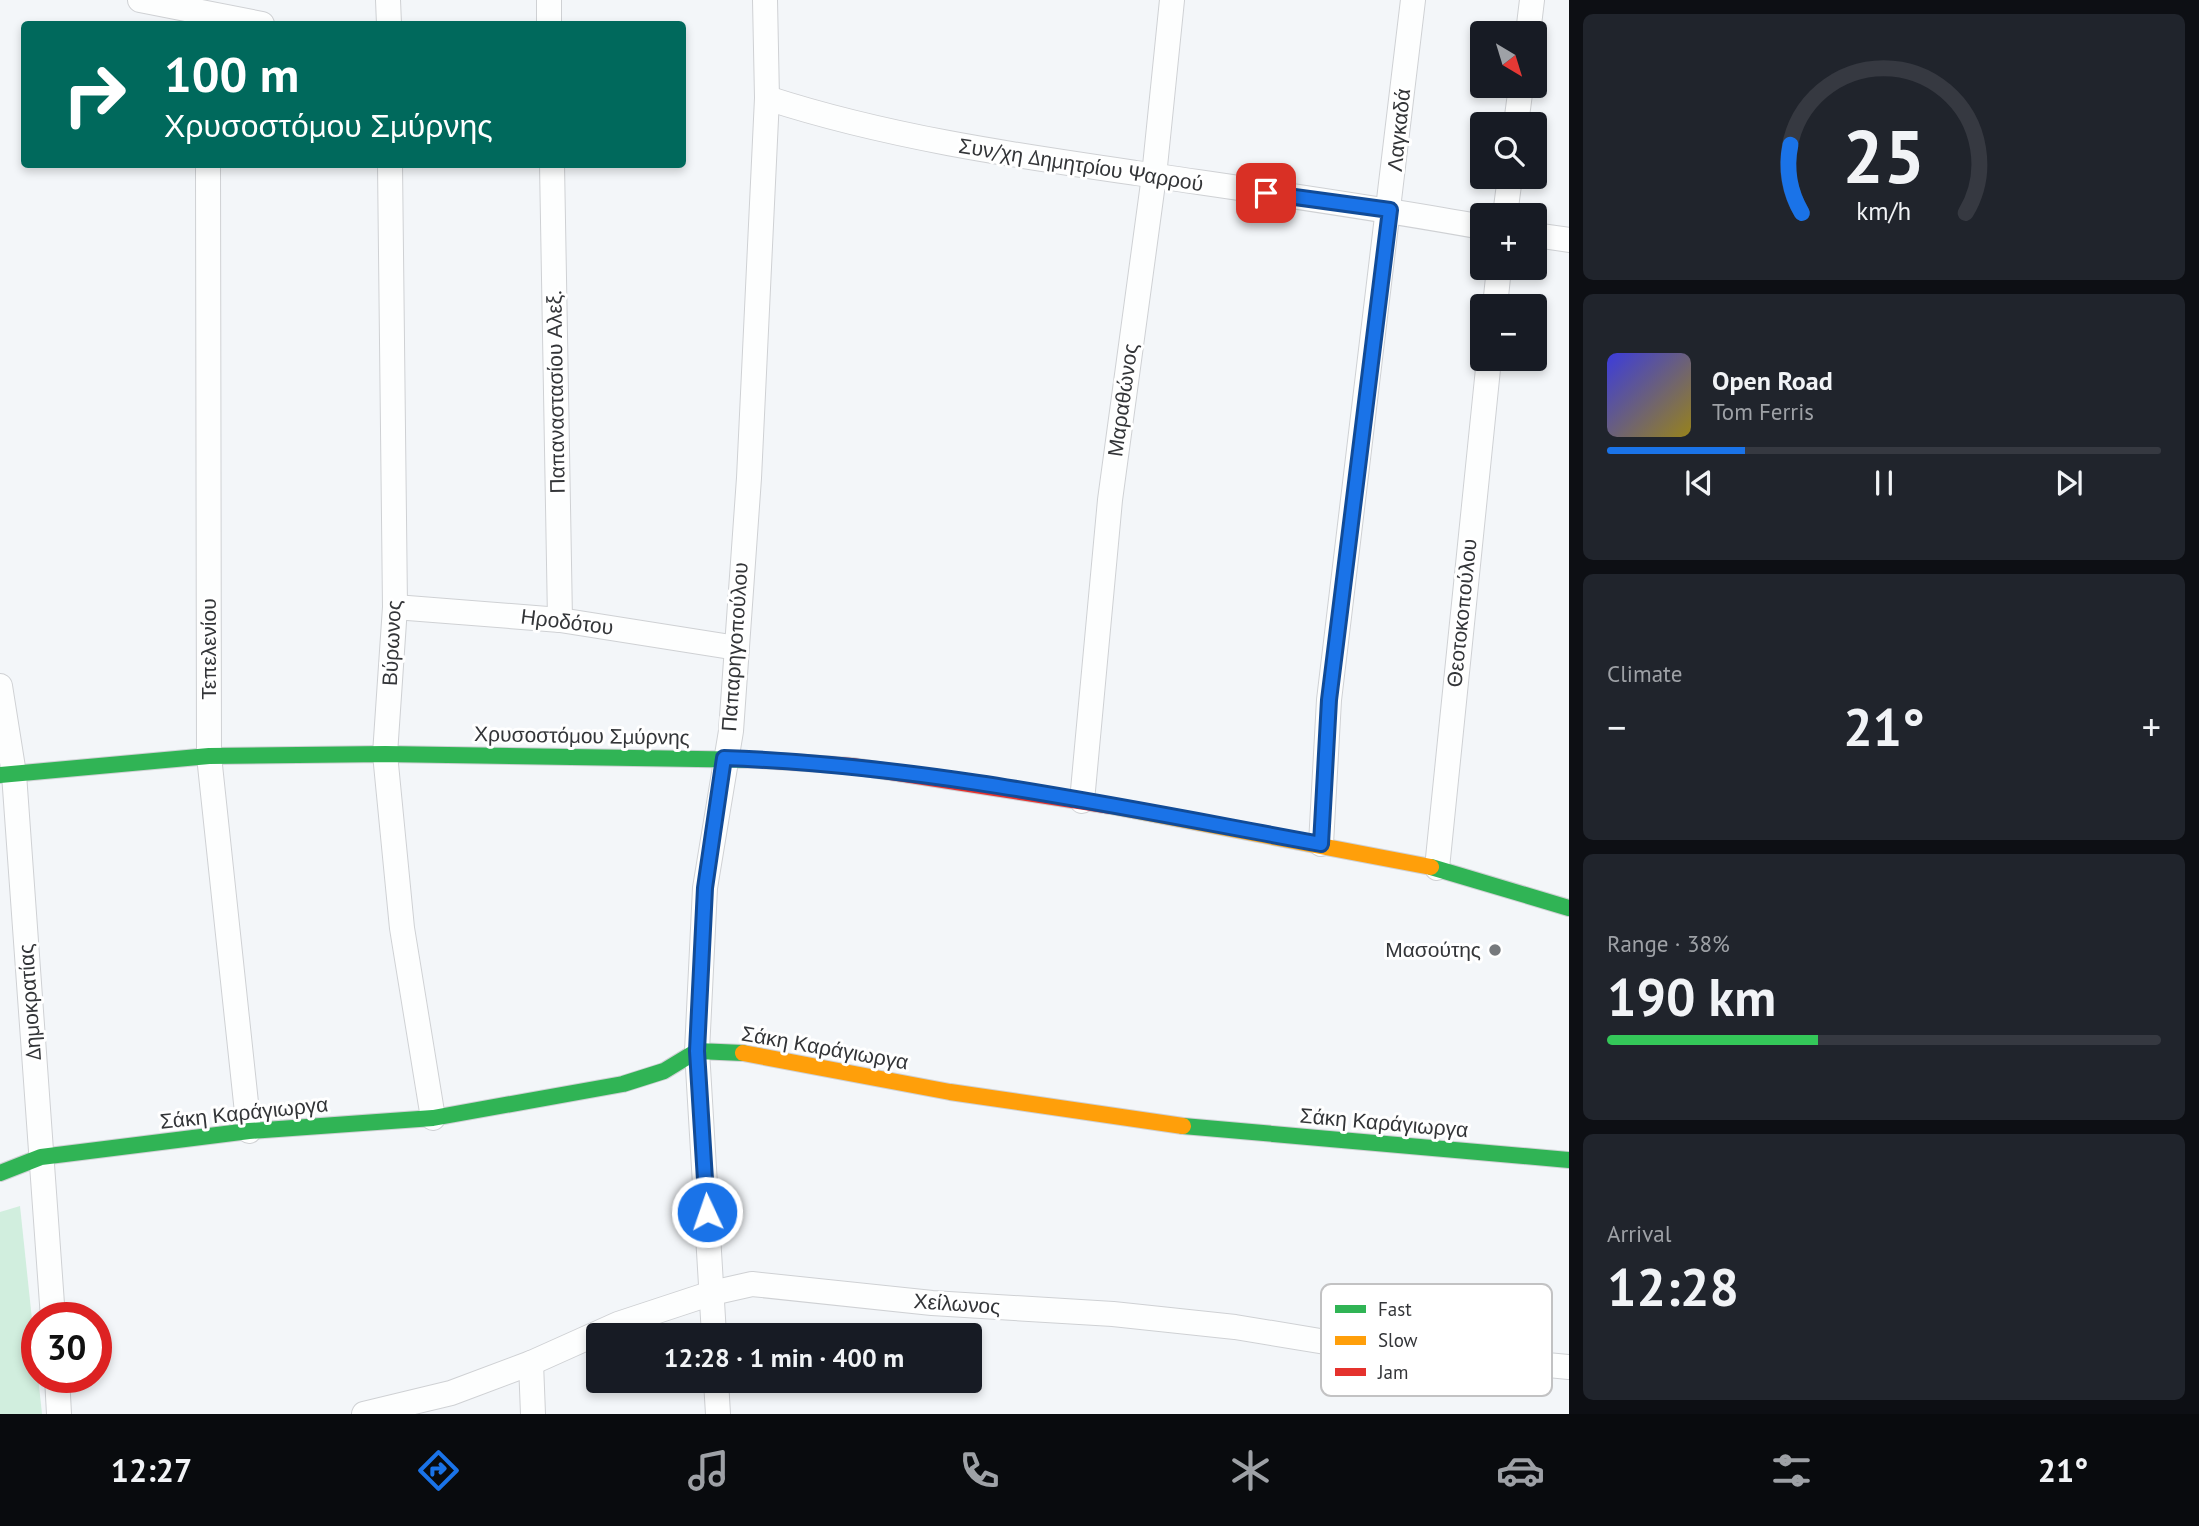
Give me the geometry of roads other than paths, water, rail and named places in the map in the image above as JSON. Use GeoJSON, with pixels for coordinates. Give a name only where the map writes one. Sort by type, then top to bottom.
{"type":"FeatureCollection","features":[{"type":"Feature","properties":{"kind":"street"},"geometry":{"type":"LineString","coordinates":[[140,0],[208,20]]}},
{"type":"Feature","properties":{"kind":"street"},"geometry":{"type":"LineString","coordinates":[[388,0],[388,21]]}},
{"type":"Feature","properties":{"kind":"street"},"geometry":{"type":"LineString","coordinates":[[549,0],[549,21]]}},
{"type":"Feature","properties":{"kind":"street","name":"Παπαρηγοπούλου"},"geometry":{"type":"LineString","coordinates":[[713,1323],[697,1051],[705,888],[730,731],[749,478],[767,98],[765,0]]}},
{"type":"Feature","properties":{"kind":"street","name":"Μαραθώνος"},"geometry":{"type":"LineString","coordinates":[[1082,801],[1110,500],[1154,176],[1172,0]]}},
{"type":"Feature","properties":{"kind":"street","name":"Λαγκαδά"},"geometry":{"type":"LineString","coordinates":[[1321,844],[1329,700],[1390,210],[1413,0]]}},
{"type":"Feature","properties":{"kind":"street"},"geometry":{"type":"LineString","coordinates":[[1529,21],[1532,0]]}},
{"type":"Feature","properties":{"kind":"street","name":"Συν/χη Δημητρίου Ψαρρού"},"geometry":{"type":"LineString","coordinates":[[767,98],[808,111],[978,151],[1390,210],[1470,225]]}},
{"type":"Feature","properties":{"kind":"street","name":"Τεπελενίου"},"geometry":{"type":"LineString","coordinates":[[208,168],[209,756],[249,1130]]}},
{"type":"Feature","properties":{"kind":"street","name":"Βύρωνος"},"geometry":{"type":"LineString","coordinates":[[390,168],[396,607],[386,754],[402,928],[433,1118]]}},
{"type":"Feature","properties":{"kind":"street","name":"Παπαναστασίου Αλεξ."},"geometry":{"type":"LineString","coordinates":[[552,168],[560,620]]}},
{"type":"Feature","properties":{"kind":"street"},"geometry":{"type":"LineString","coordinates":[[1547,237],[1569,240]]}},
{"type":"Feature","properties":{"kind":"street","name":"Θεοτοκοπούλου"},"geometry":{"type":"LineString","coordinates":[[1437,868],[1488,371]]}},
{"type":"Feature","properties":{"kind":"street","name":"Ηροδότου"},"geometry":{"type":"LineString","coordinates":[[396,607],[560,620],[737,648]]}},
{"type":"Feature","properties":{"kind":"street","name":"Δημοκρατίας"},"geometry":{"type":"LineString","coordinates":[[0,686],[51,1302]]}},
{"type":"Feature","properties":{"kind":"street","name":"Χρυσοστόμου Σμύρνης"},"geometry":{"type":"LineString","coordinates":[[7,775],[209,756],[386,754],[724,758],[852,766],[1082,801],[1321,844],[1437,868],[1569,908]]}},
{"type":"Feature","properties":{"kind":"street","name":"Σάκη Καράγιωργα"},"geometry":{"type":"LineString","coordinates":[[0,1173],[41,1157],[249,1130],[433,1118],[623,1084],[664,1071],[697,1051],[739,1052],[950,1092],[1167,1125],[1569,1160]]}},
{"type":"Feature","properties":{"kind":"street","name":"Χείλωνος"},"geometry":{"type":"LineString","coordinates":[[364,1414],[451,1393],[531,1363],[618,1324],[712,1293],[752,1284],[932,1303],[1113,1314],[1235,1327],[1321,1341]]}},
{"type":"Feature","properties":{"kind":"street"},"geometry":{"type":"LineString","coordinates":[[531,1363],[533,1414]]}},
{"type":"Feature","properties":{"kind":"street"},"geometry":{"type":"LineString","coordinates":[[58,1393],[59,1414]]}},
{"type":"Feature","properties":{"kind":"street"},"geometry":{"type":"LineString","coordinates":[[717,1393],[718,1414]]}},
{"type":"Feature","properties":{"kind":"place","name":"Μασούτης"},"geometry":{"type":"Point","coordinates":[1495,950]}}]}
